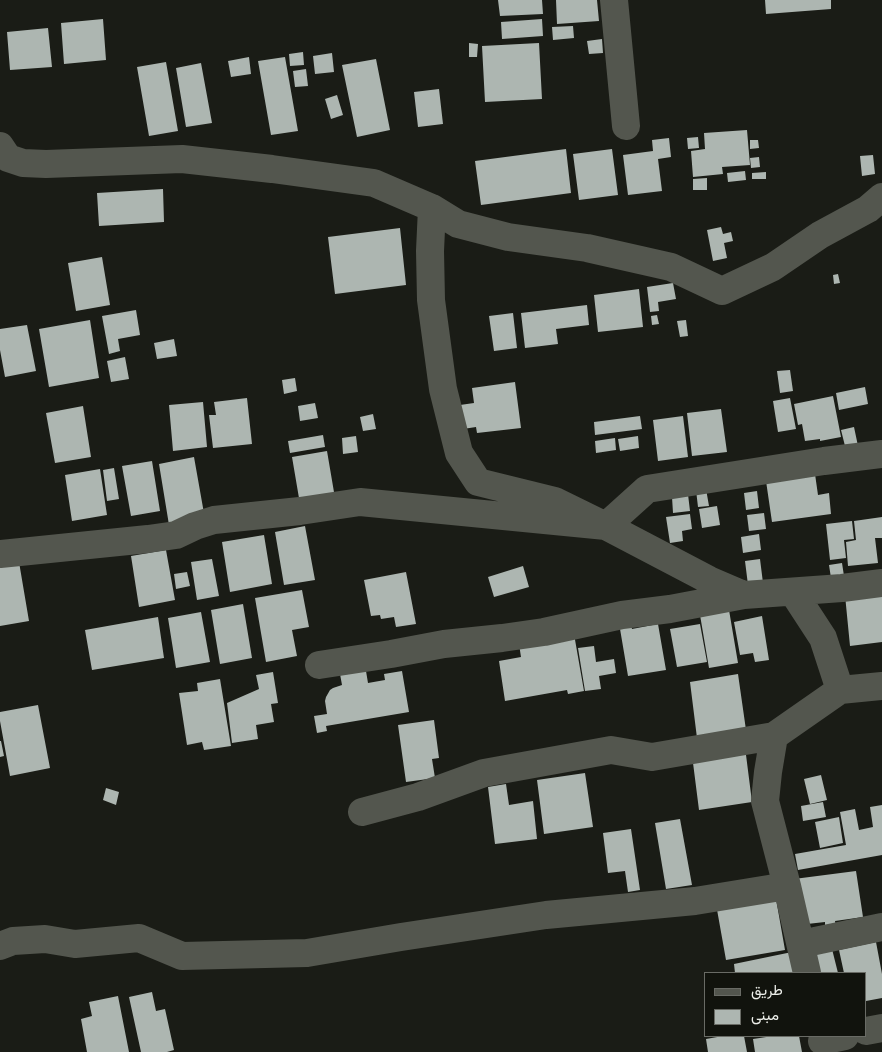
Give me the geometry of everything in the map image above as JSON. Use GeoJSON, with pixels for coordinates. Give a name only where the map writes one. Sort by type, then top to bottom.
{"type":"FeatureCollection","features":[{"type":"Feature","properties":{"kind":"street"},"geometry":{"type":"LineString","coordinates":[[614,0],[626,126]]}},
{"type":"Feature","properties":{"kind":"street"},"geometry":{"type":"LineString","coordinates":[[0,146],[8,158],[22,164],[182,159],[374,184],[432,208],[458,224],[508,237],[587,248],[671,267],[722,291],[773,267],[820,236],[868,210],[882,197]]}},
{"type":"Feature","properties":{"kind":"street"},"geometry":{"type":"LineString","coordinates":[[432,208],[430,251],[431,300],[443,389],[459,453],[478,482],[555,501],[709,580],[744,595]]}},
{"type":"Feature","properties":{"kind":"street"},"geometry":{"type":"LineString","coordinates":[[0,554],[176,535],[194,526],[214,520],[300,511],[360,502],[606,526],[647,489],[824,461],[882,454]]}},
{"type":"Feature","properties":{"kind":"street"},"geometry":{"type":"LineString","coordinates":[[319,665],[444,644],[544,632],[622,616],[744,595],[842,588],[882,583]]}},
{"type":"Feature","properties":{"kind":"street"},"geometry":{"type":"LineString","coordinates":[[793,592],[822,638],[840,690]]}},
{"type":"Feature","properties":{"kind":"street"},"geometry":{"type":"LineString","coordinates":[[362,812],[418,797],[484,773],[611,750],[652,757],[774,736],[840,690],[882,686]]}},
{"type":"Feature","properties":{"kind":"street"},"geometry":{"type":"LineString","coordinates":[[774,736],[765,801],[807,972]]}},
{"type":"Feature","properties":{"kind":"street"},"geometry":{"type":"LineString","coordinates":[[0,946],[13,941],[45,939],[75,944],[139,938],[182,956],[307,953],[546,915],[695,901],[787,886]]}},
{"type":"Feature","properties":{"kind":"street"},"geometry":{"type":"LineString","coordinates":[[801,944],[882,928]]}},
{"type":"Feature","properties":{"kind":"street"},"geometry":{"type":"LineString","coordinates":[[867,1031],[882,1028]]}},
{"type":"Feature","properties":{"kind":"building"},"geometry":{"type":"Polygon","coordinates":[[[498,0],[542,0],[543,14],[500,16],[498,0]]]}},
{"type":"Feature","properties":{"kind":"building"},"geometry":{"type":"Polygon","coordinates":[[[556,0],[597,0],[599,21],[557,24],[556,0]]]}},
{"type":"Feature","properties":{"kind":"building"},"geometry":{"type":"Polygon","coordinates":[[[765,0],[831,0],[831,9],[766,14],[765,0]]]}},
{"type":"Feature","properties":{"kind":"building"},"geometry":{"type":"Polygon","coordinates":[[[103,19],[106,60],[64,64],[61,23],[103,19]]]}},
{"type":"Feature","properties":{"kind":"building"},"geometry":{"type":"Polygon","coordinates":[[[542,19],[543,36],[502,39],[501,22],[542,19]]]}},
{"type":"Feature","properties":{"kind":"building"},"geometry":{"type":"Polygon","coordinates":[[[573,26],[574,38],[553,40],[552,27],[573,26]]]}},
{"type":"Feature","properties":{"kind":"building"},"geometry":{"type":"Polygon","coordinates":[[[48,28],[52,67],[10,70],[7,32],[48,28]]]}},
{"type":"Feature","properties":{"kind":"building"},"geometry":{"type":"Polygon","coordinates":[[[602,39],[603,53],[589,54],[587,41],[602,39]]]}},
{"type":"Feature","properties":{"kind":"building"},"geometry":{"type":"Polygon","coordinates":[[[469,43],[478,44],[477,57],[469,57],[469,43]]]}},
{"type":"Feature","properties":{"kind":"building"},"geometry":{"type":"Polygon","coordinates":[[[539,43],[542,99],[485,102],[482,46],[539,43]]]}},
{"type":"Feature","properties":{"kind":"building"},"geometry":{"type":"Polygon","coordinates":[[[303,52],[304,65],[290,66],[289,54],[303,52]]]}},
{"type":"Feature","properties":{"kind":"building"},"geometry":{"type":"Polygon","coordinates":[[[332,53],[334,72],[315,74],[313,56],[332,53]]]}},
{"type":"Feature","properties":{"kind":"building"},"geometry":{"type":"Polygon","coordinates":[[[249,57],[251,74],[231,77],[228,61],[249,57]]]}},
{"type":"Feature","properties":{"kind":"building"},"geometry":{"type":"Polygon","coordinates":[[[285,57],[298,131],[271,135],[258,61],[285,57]]]}},
{"type":"Feature","properties":{"kind":"building"},"geometry":{"type":"Polygon","coordinates":[[[376,59],[390,130],[357,137],[342,65],[376,59]]]}},
{"type":"Feature","properties":{"kind":"building"},"geometry":{"type":"Polygon","coordinates":[[[166,62],[178,131],[149,136],[137,67],[166,62]]]}},
{"type":"Feature","properties":{"kind":"building"},"geometry":{"type":"Polygon","coordinates":[[[201,63],[212,123],[186,127],[176,68],[201,63]]]}},
{"type":"Feature","properties":{"kind":"building"},"geometry":{"type":"Polygon","coordinates":[[[306,69],[308,86],[295,87],[293,71],[306,69]]]}},
{"type":"Feature","properties":{"kind":"building"},"geometry":{"type":"Polygon","coordinates":[[[439,89],[443,124],[418,127],[414,92],[439,89]]]}},
{"type":"Feature","properties":{"kind":"building"},"geometry":{"type":"Polygon","coordinates":[[[337,95],[343,115],[331,119],[325,99],[337,95]]]}},
{"type":"Feature","properties":{"kind":"building"},"geometry":{"type":"Polygon","coordinates":[[[747,130],[750,165],[722,167],[723,174],[693,177],[691,151],[705,149],[704,133],[747,130]]]}},
{"type":"Feature","properties":{"kind":"building"},"geometry":{"type":"Polygon","coordinates":[[[698,137],[699,148],[688,149],[687,138],[698,137]]]}},
{"type":"Feature","properties":{"kind":"building"},"geometry":{"type":"Polygon","coordinates":[[[669,138],[671,157],[658,159],[662,191],[628,195],[623,155],[653,151],[652,140],[669,138]]]}},
{"type":"Feature","properties":{"kind":"building"},"geometry":{"type":"Polygon","coordinates":[[[750,140],[758,140],[759,148],[750,149],[750,140]]]}},
{"type":"Feature","properties":{"kind":"building"},"geometry":{"type":"Polygon","coordinates":[[[566,149],[571,193],[481,205],[475,161],[566,149]]]}},
{"type":"Feature","properties":{"kind":"building"},"geometry":{"type":"Polygon","coordinates":[[[612,149],[618,195],[579,200],[573,154],[612,149]]]}},
{"type":"Feature","properties":{"kind":"building"},"geometry":{"type":"Polygon","coordinates":[[[873,155],[875,174],[862,176],[860,156],[873,155]]]}},
{"type":"Feature","properties":{"kind":"building"},"geometry":{"type":"Polygon","coordinates":[[[759,157],[760,167],[751,168],[750,158],[759,157]]]}},
{"type":"Feature","properties":{"kind":"building"},"geometry":{"type":"Polygon","coordinates":[[[745,171],[746,180],[728,182],[727,173],[745,171]]]}},
{"type":"Feature","properties":{"kind":"building"},"geometry":{"type":"Polygon","coordinates":[[[766,172],[766,179],[752,179],[752,173],[766,172]]]}},
{"type":"Feature","properties":{"kind":"building"},"geometry":{"type":"Polygon","coordinates":[[[707,178],[707,190],[693,190],[693,179],[707,178]]]}},
{"type":"Feature","properties":{"kind":"building"},"geometry":{"type":"Polygon","coordinates":[[[163,189],[164,222],[99,226],[97,193],[163,189]]]}},
{"type":"Feature","properties":{"kind":"building"},"geometry":{"type":"Polygon","coordinates":[[[721,227],[723,234],[731,232],[733,241],[724,243],[727,258],[713,261],[707,230],[721,227]]]}},
{"type":"Feature","properties":{"kind":"building"},"geometry":{"type":"Polygon","coordinates":[[[400,228],[406,285],[335,294],[328,237],[400,228]]]}},
{"type":"Feature","properties":{"kind":"building"},"geometry":{"type":"Polygon","coordinates":[[[102,257],[110,305],[76,311],[68,263],[102,257]]]}},
{"type":"Feature","properties":{"kind":"building"},"geometry":{"type":"Polygon","coordinates":[[[838,274],[840,283],[834,284],[833,275],[838,274]]]}},
{"type":"Feature","properties":{"kind":"building"},"geometry":{"type":"Polygon","coordinates":[[[673,283],[676,299],[658,302],[659,311],[650,312],[647,287],[673,283]]]}},
{"type":"Feature","properties":{"kind":"building"},"geometry":{"type":"Polygon","coordinates":[[[639,289],[643,327],[598,332],[594,295],[639,289]]]}},
{"type":"Feature","properties":{"kind":"building"},"geometry":{"type":"Polygon","coordinates":[[[587,305],[589,325],[556,329],[558,344],[525,348],[521,313],[587,305]]]}},
{"type":"Feature","properties":{"kind":"building"},"geometry":{"type":"Polygon","coordinates":[[[136,310],[140,335],[118,339],[120,351],[109,354],[102,316],[136,310]]]}},
{"type":"Feature","properties":{"kind":"building"},"geometry":{"type":"Polygon","coordinates":[[[513,313],[517,348],[494,351],[489,316],[513,313]]]}},
{"type":"Feature","properties":{"kind":"building"},"geometry":{"type":"Polygon","coordinates":[[[657,315],[659,324],[652,325],[651,316],[657,315]]]}},
{"type":"Feature","properties":{"kind":"building"},"geometry":{"type":"Polygon","coordinates":[[[90,320],[99,378],[49,387],[39,329],[90,320]]]}},
{"type":"Feature","properties":{"kind":"building"},"geometry":{"type":"Polygon","coordinates":[[[686,320],[688,336],[680,337],[677,321],[686,320]]]}},
{"type":"Feature","properties":{"kind":"building"},"geometry":{"type":"Polygon","coordinates":[[[27,325],[36,371],[5,377],[0,350],[0,329],[27,325]]]}},
{"type":"Feature","properties":{"kind":"building"},"geometry":{"type":"Polygon","coordinates":[[[174,339],[177,356],[157,359],[154,343],[174,339]]]}},
{"type":"Feature","properties":{"kind":"building"},"geometry":{"type":"Polygon","coordinates":[[[125,357],[129,379],[111,382],[107,361],[125,357]]]}},
{"type":"Feature","properties":{"kind":"building"},"geometry":{"type":"Polygon","coordinates":[[[790,370],[793,391],[780,393],[777,371],[790,370]]]}},
{"type":"Feature","properties":{"kind":"building"},"geometry":{"type":"Polygon","coordinates":[[[295,378],[297,391],[284,394],[282,380],[295,378]]]}},
{"type":"Feature","properties":{"kind":"building"},"geometry":{"type":"Polygon","coordinates":[[[515,382],[521,428],[477,433],[476,427],[463,429],[460,405],[474,403],[472,388],[515,382]]]}},
{"type":"Feature","properties":{"kind":"building"},"geometry":{"type":"Polygon","coordinates":[[[865,387],[868,404],[839,410],[836,393],[865,387]]]}},
{"type":"Feature","properties":{"kind":"building"},"geometry":{"type":"Polygon","coordinates":[[[833,396],[841,437],[820,441],[820,439],[805,441],[802,424],[798,425],[794,404],[833,396]]]}},
{"type":"Feature","properties":{"kind":"building"},"geometry":{"type":"Polygon","coordinates":[[[247,398],[252,444],[213,448],[209,415],[216,415],[214,402],[247,398]]]}},
{"type":"Feature","properties":{"kind":"building"},"geometry":{"type":"Polygon","coordinates":[[[790,398],[796,429],[778,432],[773,401],[790,398]]]}},
{"type":"Feature","properties":{"kind":"building"},"geometry":{"type":"Polygon","coordinates":[[[203,402],[207,447],[173,451],[169,405],[203,402]]]}},
{"type":"Feature","properties":{"kind":"building"},"geometry":{"type":"Polygon","coordinates":[[[315,403],[318,418],[300,421],[298,406],[315,403]]]}},
{"type":"Feature","properties":{"kind":"building"},"geometry":{"type":"Polygon","coordinates":[[[83,406],[91,457],[55,463],[46,413],[83,406]]]}},
{"type":"Feature","properties":{"kind":"building"},"geometry":{"type":"Polygon","coordinates":[[[721,409],[727,452],[692,456],[687,413],[721,409]]]}},
{"type":"Feature","properties":{"kind":"building"},"geometry":{"type":"Polygon","coordinates":[[[373,414],[376,429],[363,431],[360,417],[373,414]]]}},
{"type":"Feature","properties":{"kind":"building"},"geometry":{"type":"Polygon","coordinates":[[[640,416],[642,429],[595,435],[594,422],[640,416]]]}},
{"type":"Feature","properties":{"kind":"building"},"geometry":{"type":"Polygon","coordinates":[[[683,416],[688,457],[658,461],[653,420],[683,416]]]}},
{"type":"Feature","properties":{"kind":"building"},"geometry":{"type":"Polygon","coordinates":[[[854,427],[858,446],[846,450],[841,430],[854,427]]]}},
{"type":"Feature","properties":{"kind":"building"},"geometry":{"type":"Polygon","coordinates":[[[323,435],[325,447],[290,453],[288,441],[323,435]]]}},
{"type":"Feature","properties":{"kind":"building"},"geometry":{"type":"Polygon","coordinates":[[[356,436],[358,452],[343,454],[342,438],[356,436]]]}},
{"type":"Feature","properties":{"kind":"building"},"geometry":{"type":"Polygon","coordinates":[[[638,436],[639,448],[620,451],[618,439],[638,436]]]}},
{"type":"Feature","properties":{"kind":"building"},"geometry":{"type":"Polygon","coordinates":[[[615,438],[616,450],[596,453],[595,441],[615,438]]]}},
{"type":"Feature","properties":{"kind":"building"},"geometry":{"type":"Polygon","coordinates":[[[327,451],[335,498],[300,504],[292,457],[327,451]]]}},
{"type":"Feature","properties":{"kind":"building"},"geometry":{"type":"Polygon","coordinates":[[[194,457],[205,519],[169,525],[159,464],[194,457]]]}},
{"type":"Feature","properties":{"kind":"building"},"geometry":{"type":"Polygon","coordinates":[[[152,461],[160,511],[131,516],[122,466],[152,461]]]}},
{"type":"Feature","properties":{"kind":"building"},"geometry":{"type":"Polygon","coordinates":[[[114,468],[119,499],[107,501],[103,470],[114,468]]]}},
{"type":"Feature","properties":{"kind":"building"},"geometry":{"type":"Polygon","coordinates":[[[100,469],[107,515],[72,521],[65,475],[100,469]]]}},
{"type":"Feature","properties":{"kind":"building"},"geometry":{"type":"Polygon","coordinates":[[[815,474],[818,495],[829,493],[831,514],[772,522],[766,481],[815,474]]]}},
{"type":"Feature","properties":{"kind":"building"},"geometry":{"type":"Polygon","coordinates":[[[687,486],[690,511],[673,513],[672,497],[687,486]]]}},
{"type":"Feature","properties":{"kind":"building"},"geometry":{"type":"Polygon","coordinates":[[[706,489],[709,506],[698,507],[696,490],[706,489]]]}},
{"type":"Feature","properties":{"kind":"building"},"geometry":{"type":"Polygon","coordinates":[[[757,491],[759,508],[746,510],[744,493],[757,491]]]}},
{"type":"Feature","properties":{"kind":"building"},"geometry":{"type":"Polygon","coordinates":[[[717,506],[720,525],[702,528],[699,509],[717,506]]]}},
{"type":"Feature","properties":{"kind":"building"},"geometry":{"type":"Polygon","coordinates":[[[764,513],[766,529],[749,531],[747,515],[764,513]]]}},
{"type":"Feature","properties":{"kind":"building"},"geometry":{"type":"Polygon","coordinates":[[[690,514],[692,529],[682,531],[683,541],[670,543],[666,517],[690,514]]]}},
{"type":"Feature","properties":{"kind":"building"},"geometry":{"type":"Polygon","coordinates":[[[882,517],[882,538],[875,538],[878,563],[848,566],[846,542],[856,540],[854,521],[882,517]]]}},
{"type":"Feature","properties":{"kind":"building"},"geometry":{"type":"Polygon","coordinates":[[[852,521],[854,539],[844,540],[846,558],[830,560],[826,524],[852,521]]]}},
{"type":"Feature","properties":{"kind":"building"},"geometry":{"type":"Polygon","coordinates":[[[305,526],[315,580],[284,585],[275,532],[305,526]]]}},
{"type":"Feature","properties":{"kind":"building"},"geometry":{"type":"Polygon","coordinates":[[[759,534],[761,550],[743,553],[741,537],[759,534]]]}},
{"type":"Feature","properties":{"kind":"building"},"geometry":{"type":"Polygon","coordinates":[[[264,535],[272,584],[230,592],[222,542],[264,535]]]}},
{"type":"Feature","properties":{"kind":"building"},"geometry":{"type":"Polygon","coordinates":[[[166,550],[175,600],[139,607],[131,556],[166,550]]]}},
{"type":"Feature","properties":{"kind":"building"},"geometry":{"type":"Polygon","coordinates":[[[212,559],[219,596],[197,600],[191,562],[212,559]]]}},
{"type":"Feature","properties":{"kind":"building"},"geometry":{"type":"Polygon","coordinates":[[[760,559],[763,583],[748,585],[745,561],[760,559]]]}},
{"type":"Feature","properties":{"kind":"building"},"geometry":{"type":"Polygon","coordinates":[[[19,562],[29,621],[0,626],[0,565],[19,562]]]}},
{"type":"Feature","properties":{"kind":"building"},"geometry":{"type":"Polygon","coordinates":[[[842,563],[844,576],[831,578],[829,565],[842,563]]]}},
{"type":"Feature","properties":{"kind":"building"},"geometry":{"type":"Polygon","coordinates":[[[523,566],[529,587],[494,597],[488,577],[523,566]]]}},
{"type":"Feature","properties":{"kind":"building"},"geometry":{"type":"Polygon","coordinates":[[[187,572],[190,586],[176,589],[174,574],[187,572]]]}},
{"type":"Feature","properties":{"kind":"building"},"geometry":{"type":"Polygon","coordinates":[[[406,572],[416,624],[396,627],[394,617],[381,619],[380,615],[371,616],[364,580],[406,572]]]}},
{"type":"Feature","properties":{"kind":"building"},"geometry":{"type":"Polygon","coordinates":[[[302,590],[309,627],[292,630],[297,656],[266,662],[255,598],[302,590]]]}},
{"type":"Feature","properties":{"kind":"building"},"geometry":{"type":"Polygon","coordinates":[[[882,591],[882,642],[850,646],[845,595],[882,591]]]}},
{"type":"Feature","properties":{"kind":"building"},"geometry":{"type":"Polygon","coordinates":[[[243,604],[252,658],[220,664],[211,610],[243,604]]]}},
{"type":"Feature","properties":{"kind":"building"},"geometry":{"type":"Polygon","coordinates":[[[729,610],[738,663],[709,668],[700,615],[729,610]]]}},
{"type":"Feature","properties":{"kind":"building"},"geometry":{"type":"Polygon","coordinates":[[[201,612],[210,662],[176,668],[168,618],[201,612]]]}},
{"type":"Feature","properties":{"kind":"building"},"geometry":{"type":"Polygon","coordinates":[[[762,616],[769,660],[755,662],[753,653],[740,655],[734,622],[762,616]]]}},
{"type":"Feature","properties":{"kind":"building"},"geometry":{"type":"Polygon","coordinates":[[[158,617],[164,658],[92,670],[85,630],[158,617]]]}},
{"type":"Feature","properties":{"kind":"building"},"geometry":{"type":"Polygon","coordinates":[[[630,621],[632,629],[658,624],[666,670],[628,676],[619,623],[630,621]]]}},
{"type":"Feature","properties":{"kind":"building"},"geometry":{"type":"Polygon","coordinates":[[[700,624],[707,662],[677,667],[670,629],[700,624]]]}},
{"type":"Feature","properties":{"kind":"building"},"geometry":{"type":"Polygon","coordinates":[[[574,634],[584,691],[568,694],[567,690],[505,701],[499,661],[521,657],[519,644],[574,634]]]}},
{"type":"Feature","properties":{"kind":"building"},"geometry":{"type":"Polygon","coordinates":[[[594,646],[596,662],[614,659],[616,673],[599,676],[601,689],[585,691],[578,648],[594,646]]]}},
{"type":"Feature","properties":{"kind":"building"},"geometry":{"type":"Polygon","coordinates":[[[365,665],[368,683],[385,680],[384,674],[402,671],[409,712],[326,726],[327,731],[317,733],[314,716],[327,714],[326,697],[330,690],[342,685],[340,674],[365,665]]]}},
{"type":"Feature","properties":{"kind":"building"},"geometry":{"type":"Polygon","coordinates":[[[273,672],[278,703],[271,704],[274,722],[256,725],[258,739],[232,743],[227,703],[259,689],[256,675],[273,672]]]}},
{"type":"Feature","properties":{"kind":"building"},"geometry":{"type":"Polygon","coordinates":[[[738,674],[746,730],[697,738],[690,682],[738,674]]]}},
{"type":"Feature","properties":{"kind":"building"},"geometry":{"type":"Polygon","coordinates":[[[220,679],[231,746],[204,750],[202,742],[187,745],[179,693],[198,691],[197,683],[220,679]]]}},
{"type":"Feature","properties":{"kind":"building"},"geometry":{"type":"Polygon","coordinates":[[[38,705],[50,768],[10,776],[0,712],[38,705]]]}},
{"type":"Feature","properties":{"kind":"building"},"geometry":{"type":"Polygon","coordinates":[[[434,720],[439,758],[432,759],[435,778],[406,782],[398,725],[434,720]]]}},
{"type":"Feature","properties":{"kind":"building"},"geometry":{"type":"Polygon","coordinates":[[[0,741],[4,756],[0,757],[0,741]]]}},
{"type":"Feature","properties":{"kind":"building"},"geometry":{"type":"Polygon","coordinates":[[[745,747],[752,802],[699,810],[692,755],[745,747]]]}},
{"type":"Feature","properties":{"kind":"building"},"geometry":{"type":"Polygon","coordinates":[[[585,773],[593,827],[544,834],[537,780],[585,773]]]}},
{"type":"Feature","properties":{"kind":"building"},"geometry":{"type":"Polygon","coordinates":[[[821,775],[827,800],[810,804],[804,779],[821,775]]]}},
{"type":"Feature","properties":{"kind":"building"},"geometry":{"type":"Polygon","coordinates":[[[506,784],[509,805],[533,801],[537,839],[495,844],[488,787],[506,784]]]}},
{"type":"Feature","properties":{"kind":"building"},"geometry":{"type":"Polygon","coordinates":[[[106,788],[119,792],[116,805],[103,800],[106,788]]]}},
{"type":"Feature","properties":{"kind":"building"},"geometry":{"type":"Polygon","coordinates":[[[823,802],[826,817],[803,821],[801,806],[823,802]]]}},
{"type":"Feature","properties":{"kind":"building"},"geometry":{"type":"Polygon","coordinates":[[[882,805],[882,855],[798,870],[795,854],[846,845],[840,812],[855,809],[859,830],[873,827],[870,807],[882,805]]]}},
{"type":"Feature","properties":{"kind":"building"},"geometry":{"type":"Polygon","coordinates":[[[839,817],[843,843],[820,848],[815,822],[839,817]]]}},
{"type":"Feature","properties":{"kind":"building"},"geometry":{"type":"Polygon","coordinates":[[[680,819],[692,885],[666,889],[655,823],[680,819]]]}},
{"type":"Feature","properties":{"kind":"building"},"geometry":{"type":"Polygon","coordinates":[[[631,829],[640,890],[628,892],[625,871],[608,873],[603,833],[631,829]]]}},
{"type":"Feature","properties":{"kind":"building"},"geometry":{"type":"Polygon","coordinates":[[[856,871],[863,917],[835,921],[836,927],[825,929],[825,922],[807,924],[794,879],[856,871]]]}},
{"type":"Feature","properties":{"kind":"building"},"geometry":{"type":"Polygon","coordinates":[[[775,893],[785,950],[726,960],[716,904],[775,893]]]}},
{"type":"Feature","properties":{"kind":"building"},"geometry":{"type":"Polygon","coordinates":[[[830,941],[838,972],[815,972],[809,946],[830,941]]]}},
{"type":"Feature","properties":{"kind":"building"},"geometry":{"type":"Polygon","coordinates":[[[876,942],[882,974],[882,998],[867,1001],[867,972],[844,972],[839,950],[876,942]]]}},
{"type":"Feature","properties":{"kind":"building"},"geometry":{"type":"Polygon","coordinates":[[[792,952],[797,972],[735,972],[734,964],[792,952]]]}},
{"type":"Feature","properties":{"kind":"building"},"geometry":{"type":"Polygon","coordinates":[[[152,992],[156,1011],[165,1009],[174,1050],[167,1052],[141,1052],[129,997],[152,992]]]}},
{"type":"Feature","properties":{"kind":"building"},"geometry":{"type":"Polygon","coordinates":[[[118,996],[129,1052],[87,1052],[81,1019],[92,1016],[89,1002],[118,996]]]}},
{"type":"Feature","properties":{"kind":"building"},"geometry":{"type":"Polygon","coordinates":[[[744,1037],[747,1052],[708,1052],[706,1039],[744,1037]]]}},
{"type":"Feature","properties":{"kind":"building"},"geometry":{"type":"Polygon","coordinates":[[[799,1037],[802,1052],[755,1052],[753,1039],[799,1037]]]}}]}
